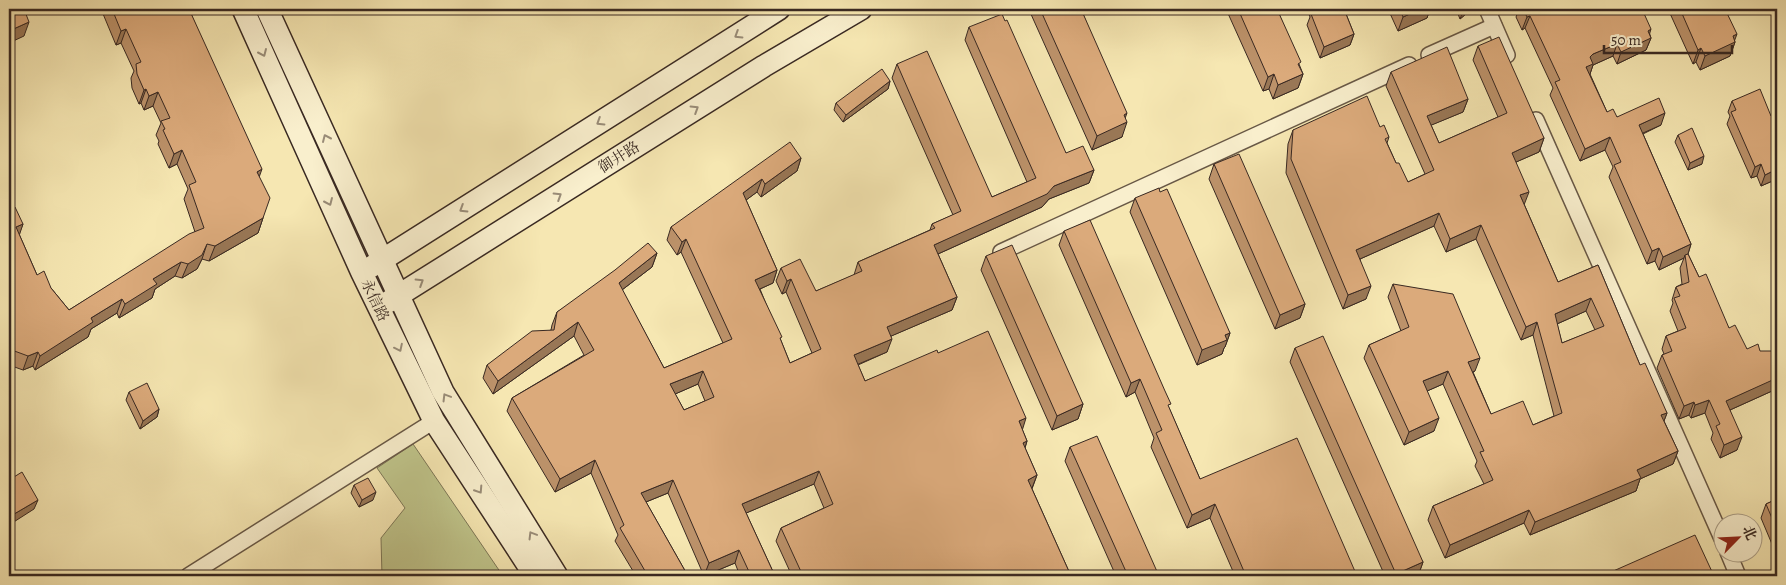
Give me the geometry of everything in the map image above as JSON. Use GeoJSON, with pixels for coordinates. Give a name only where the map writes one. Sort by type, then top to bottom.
{"type":"FeatureCollection","features":[{"type":"Feature","properties":{"kind":"street","name":"永信路"},"geometry":{"type":"LineString","coordinates":[[243,9],[362,273],[434,421],[535,576]]}},
{"type":"Feature","properties":{"kind":"street","name":"永信路"},"geometry":{"type":"LineString","coordinates":[[267,9],[443,392],[557,576]]}},
{"type":"Feature","properties":{"kind":"street"},"geometry":{"type":"LineString","coordinates":[[362,273],[779,9]]}},
{"type":"Feature","properties":{"kind":"street","name":"御井路"},"geometry":{"type":"LineString","coordinates":[[379,308],[764,66],[861,9]]}},
{"type":"Feature","properties":{"kind":"street"},"geometry":{"type":"LineString","coordinates":[[1487,9],[1514,71]]}},
{"type":"Feature","properties":{"kind":"street"},"geometry":{"type":"LineString","coordinates":[[1001,252],[1494,26]]}},
{"type":"Feature","properties":{"kind":"street"},"geometry":{"type":"LineString","coordinates":[[1530,106],[1714,520]]}},
{"type":"Feature","properties":{"kind":"street"},"geometry":{"type":"LineString","coordinates":[[188,576],[434,421]]}},
{"type":"Feature","properties":{"kind":"street"},"geometry":{"type":"LineString","coordinates":[[1732,562],[1738,576]]}},
{"type":"Feature","properties":{"kind":"green space"},"geometry":{"type":"Polygon","coordinates":[[[413,444],[503,576],[382,576],[381,538],[405,508],[377,468],[413,444]]]}},
{"type":"Feature","properties":{"kind":"building"},"geometry":{"type":"Polygon","coordinates":[[[24,9],[29,22],[9,31],[9,11],[24,9]]]}},
{"type":"Feature","properties":{"kind":"building"},"geometry":{"type":"Polygon","coordinates":[[[112,9],[189,9],[262,169],[257,172],[270,198],[263,218],[215,246],[207,244],[202,255],[188,264],[181,262],[153,279],[157,284],[125,304],[122,299],[91,318],[93,322],[40,356],[38,352],[28,356],[9,349],[9,209],[15,207],[23,224],[16,227],[37,275],[44,271],[51,288],[69,310],[189,234],[204,228],[189,185],[196,182],[182,150],[174,154],[163,130],[165,129],[161,121],[170,118],[158,92],[149,96],[146,89],[144,90],[137,74],[136,64],[141,62],[126,29],[121,31],[112,9]]]}},
{"type":"Feature","properties":{"kind":"building"},"geometry":{"type":"Polygon","coordinates":[[[1040,9],[1081,9],[1127,113],[1124,115],[1127,122],[1097,136],[1040,9]]]}},
{"type":"Feature","properties":{"kind":"building"},"geometry":{"type":"Polygon","coordinates":[[[1238,9],[1277,9],[1301,62],[1298,64],[1303,74],[1278,85],[1274,74],[1268,77],[1238,9]]]}},
{"type":"Feature","properties":{"kind":"building"},"geometry":{"type":"Polygon","coordinates":[[[1315,9],[1344,9],[1354,34],[1324,47],[1311,14],[1317,12],[1315,9]]]}},
{"type":"Feature","properties":{"kind":"building"},"geometry":{"type":"Polygon","coordinates":[[[1400,9],[1421,9],[1403,17],[1400,9]]]}},
{"type":"Feature","properties":{"kind":"building"},"geometry":{"type":"Polygon","coordinates":[[[1523,9],[1642,9],[1651,29],[1648,31],[1651,38],[1621,52],[1617,44],[1593,54],[1590,57],[1593,64],[1586,67],[1607,112],[1613,109],[1617,117],[1659,98],[1665,113],[1639,125],[1691,244],[1663,257],[1659,248],[1652,251],[1614,165],[1621,162],[1610,137],[1585,149],[1555,82],[1560,80],[1530,16],[1527,17],[1523,9]]]}},
{"type":"Feature","properties":{"kind":"building"},"geometry":{"type":"Polygon","coordinates":[[[1680,9],[1725,9],[1737,34],[1733,36],[1735,42],[1705,56],[1701,48],[1698,50],[1680,9]]]}},
{"type":"Feature","properties":{"kind":"building"},"geometry":{"type":"Polygon","coordinates":[[[1002,14],[1005,21],[1007,20],[1066,153],[1083,146],[1094,170],[1054,186],[1047,194],[934,245],[957,297],[887,327],[892,339],[854,355],[865,381],[937,350],[938,353],[988,331],[1026,418],[1019,421],[1027,441],[1023,443],[1037,475],[1028,480],[1071,576],[803,576],[781,528],[833,504],[819,471],[742,504],[775,576],[751,576],[739,550],[709,563],[673,480],[641,493],[688,576],[648,576],[620,528],[624,525],[595,460],[560,479],[512,398],[594,350],[578,322],[498,381],[487,365],[532,331],[554,330],[557,312],[615,270],[648,243],[657,253],[619,283],[664,368],[732,339],[686,239],[682,242],[671,227],[790,142],[801,158],[765,184],[762,179],[743,193],[777,270],[755,280],[782,337],[780,338],[790,363],[821,349],[791,279],[787,281],[781,268],[800,259],[816,291],[862,271],[858,262],[935,228],[932,224],[961,211],[897,64],[927,51],[992,197],[1036,178],[969,27],[1002,14]],[[703,371],[670,384],[684,410],[714,397],[703,371]]]}},
{"type":"Feature","properties":{"kind":"building"},"geometry":{"type":"Polygon","coordinates":[[[1499,37],[1544,138],[1512,153],[1529,192],[1520,195],[1558,282],[1598,265],[1640,365],[1645,363],[1667,413],[1661,415],[1678,451],[1637,470],[1641,478],[1535,522],[1529,510],[1450,545],[1433,506],[1493,480],[1480,452],[1484,451],[1448,371],[1423,381],[1439,418],[1409,432],[1369,345],[1409,327],[1393,284],[1453,294],[1480,358],[1468,362],[1491,414],[1523,401],[1533,425],[1562,413],[1537,322],[1526,327],[1481,225],[1450,239],[1439,213],[1356,250],[1371,286],[1348,295],[1291,159],[1293,130],[1367,96],[1380,127],[1384,125],[1389,137],[1385,139],[1396,163],[1399,163],[1408,182],[1434,170],[1391,72],[1447,47],[1468,99],[1427,116],[1439,143],[1507,113],[1478,46],[1499,37]],[[1591,298],[1555,314],[1562,343],[1604,326],[1591,298]]]}},
{"type":"Feature","properties":{"kind":"building"},"geometry":{"type":"Polygon","coordinates":[[[882,69],[890,81],[846,115],[836,103],[882,69]]]}},
{"type":"Feature","properties":{"kind":"building"},"geometry":{"type":"Polygon","coordinates":[[[1760,89],[1771,116],[1777,114],[1777,169],[1765,175],[1761,164],[1755,167],[1731,112],[1736,110],[1732,101],[1760,89]]]}},
{"type":"Feature","properties":{"kind":"building"},"geometry":{"type":"Polygon","coordinates":[[[1692,128],[1704,156],[1690,163],[1678,135],[1692,128]]]}},
{"type":"Feature","properties":{"kind":"building"},"geometry":{"type":"Polygon","coordinates":[[[1239,154],[1305,304],[1280,315],[1214,164],[1239,154]]]}},
{"type":"Feature","properties":{"kind":"building"},"geometry":{"type":"Polygon","coordinates":[[[1159,188],[1160,192],[1167,189],[1230,333],[1225,335],[1227,340],[1202,350],[1135,198],[1159,188]]]}},
{"type":"Feature","properties":{"kind":"building"},"geometry":{"type":"Polygon","coordinates":[[[1090,220],[1171,404],[1168,405],[1200,479],[1297,438],[1357,576],[1246,576],[1215,504],[1192,515],[1156,433],[1162,430],[1140,379],[1131,383],[1064,231],[1090,220]]]}},
{"type":"Feature","properties":{"kind":"building"},"geometry":{"type":"Polygon","coordinates":[[[1012,245],[1083,404],[1057,416],[986,256],[1012,245]]]}},
{"type":"Feature","properties":{"kind":"building"},"geometry":{"type":"Polygon","coordinates":[[[1688,254],[1699,277],[1706,274],[1729,328],[1735,325],[1747,349],[1758,344],[1760,351],[1773,351],[1777,353],[1777,378],[1726,401],[1742,437],[1724,445],[1716,426],[1720,424],[1709,400],[1695,405],[1694,402],[1684,406],[1662,355],[1672,351],[1666,336],[1686,328],[1674,298],[1680,296],[1676,287],[1689,282],[1685,255],[1688,254]]]}},
{"type":"Feature","properties":{"kind":"building"},"geometry":{"type":"Polygon","coordinates":[[[1323,336],[1423,562],[1396,574],[1295,348],[1323,336]]]}},
{"type":"Feature","properties":{"kind":"building"},"geometry":{"type":"Polygon","coordinates":[[[147,383],[159,409],[143,421],[129,392],[147,383]]]}},
{"type":"Feature","properties":{"kind":"building"},"geometry":{"type":"Polygon","coordinates":[[[1097,436],[1159,576],[1128,576],[1070,447],[1097,436]]]}},
{"type":"Feature","properties":{"kind":"building"},"geometry":{"type":"Polygon","coordinates":[[[22,472],[38,500],[9,517],[9,480],[22,472]]]}},
{"type":"Feature","properties":{"kind":"building"},"geometry":{"type":"Polygon","coordinates":[[[368,478],[376,492],[362,500],[354,485],[368,478]]]}},
{"type":"Feature","properties":{"kind":"building"},"geometry":{"type":"Polygon","coordinates":[[[1777,499],[1777,530],[1766,504],[1777,499]]]}},
{"type":"Feature","properties":{"kind":"building"},"geometry":{"type":"Polygon","coordinates":[[[1695,535],[1714,576],[1602,576],[1695,535]]]}}]}
